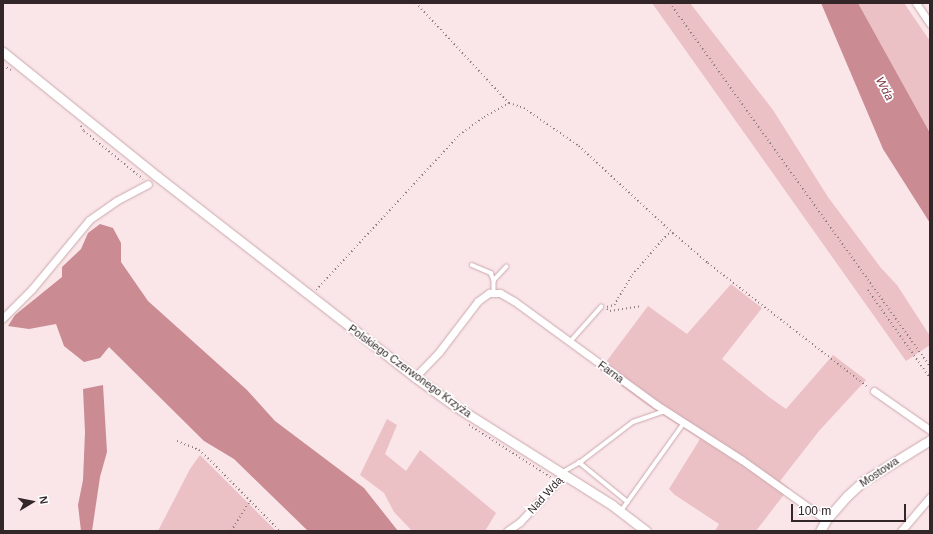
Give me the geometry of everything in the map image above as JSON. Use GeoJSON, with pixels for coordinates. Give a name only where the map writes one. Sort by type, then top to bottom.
{"type":"FeatureCollection","features":[{"type":"Feature","properties":{"kind":"street"},"geometry":{"type":"LineString","coordinates":[[916,3],[930,24]]}},
{"type":"Feature","properties":{"kind":"street","name":"Polskiego Czerwonego Krzyża"},"geometry":{"type":"LineString","coordinates":[[3,52],[203,212],[415,377],[455,406],[563,474],[621,512],[646,531]]}},
{"type":"Feature","properties":{"kind":"street"},"geometry":{"type":"LineString","coordinates":[[3,318],[32,288],[89,220],[116,201],[148,184]]}},
{"type":"Feature","properties":{"kind":"street"},"geometry":{"type":"LineString","coordinates":[[415,377],[439,352],[478,301],[489,293],[494,292]]}},
{"type":"Feature","properties":{"kind":"street","name":"Farna"},"geometry":{"type":"LineString","coordinates":[[494,292],[504,294],[666,411],[742,460],[826,520]]}},
{"type":"Feature","properties":{"kind":"street"},"geometry":{"type":"LineString","coordinates":[[874,391],[930,430]]}},
{"type":"Feature","properties":{"kind":"street","name":"Mostowa"},"geometry":{"type":"LineString","coordinates":[[820,531],[826,520],[847,496],[862,482],[930,440]]}},
{"type":"Feature","properties":{"kind":"street","name":"Nad Wdą"},"geometry":{"type":"LineString","coordinates":[[507,531],[520,522],[563,474]]}},
{"type":"Feature","properties":{"kind":"street"},"geometry":{"type":"LineString","coordinates":[[901,531],[930,498]]}},
{"type":"Feature","properties":{"kind":"lane"},"geometry":{"type":"LineString","coordinates":[[472,265],[491,273],[494,280],[494,292]]}},
{"type":"Feature","properties":{"kind":"lane"},"geometry":{"type":"LineString","coordinates":[[494,280],[506,267]]}},
{"type":"Feature","properties":{"kind":"lane"},"geometry":{"type":"LineString","coordinates":[[570,342],[601,306]]}},
{"type":"Feature","properties":{"kind":"lane"},"geometry":{"type":"LineString","coordinates":[[563,474],[633,422],[666,411]]}},
{"type":"Feature","properties":{"kind":"lane"},"geometry":{"type":"LineString","coordinates":[[621,512],[684,423]]}},
{"type":"Feature","properties":{"kind":"lane"},"geometry":{"type":"LineString","coordinates":[[580,462],[628,502]]}},
{"type":"Feature","properties":{"kind":"path"},"geometry":{"type":"LineString","coordinates":[[416,3],[509,103],[524,108],[579,146],[673,233],[743,291],[874,391]]}},
{"type":"Feature","properties":{"kind":"path"},"geometry":{"type":"LineString","coordinates":[[670,3],[930,366]]}},
{"type":"Feature","properties":{"kind":"path"},"geometry":{"type":"LineString","coordinates":[[312,297],[320,284],[459,135],[484,117],[509,103]]}},
{"type":"Feature","properties":{"kind":"path"},"geometry":{"type":"LineString","coordinates":[[601,306],[614,305],[632,275],[662,240],[668,234],[673,233]]}},
{"type":"Feature","properties":{"kind":"path"},"geometry":{"type":"LineString","coordinates":[[868,290],[930,378]]}},
{"type":"Feature","properties":{"kind":"path"},"geometry":{"type":"LineString","coordinates":[[601,306],[610,311],[642,306]]}},
{"type":"Feature","properties":{"kind":"path"},"geometry":{"type":"LineString","coordinates":[[177,441],[199,450],[280,531]]}},
{"type":"Feature","properties":{"kind":"path"},"geometry":{"type":"LineString","coordinates":[[231,531],[250,500]]}},
{"type":"Feature","properties":{"kind":"shaded area"},"geometry":{"type":"Polygon","coordinates":[[[652,3],[690,3],[773,110],[828,197],[881,268],[897,285],[930,336],[930,345],[906,361],[652,3]]]}},
{"type":"Feature","properties":{"kind":"shaded area"},"geometry":{"type":"Polygon","coordinates":[[[858,3],[904,3],[930,41],[930,133],[858,3]]]}},
{"type":"Feature","properties":{"kind":"shaded area"},"geometry":{"type":"Polygon","coordinates":[[[731,284],[762,308],[722,359],[769,397],[786,409],[833,355],[866,380],[819,431],[780,481],[789,488],[756,531],[715,531],[719,524],[675,495],[669,489],[700,439],[647,405],[600,370],[648,306],[687,334],[731,284]]]}},
{"type":"Feature","properties":{"kind":"shaded area"},"geometry":{"type":"Polygon","coordinates":[[[387,419],[397,425],[385,454],[406,471],[420,450],[496,513],[485,531],[412,531],[394,512],[384,493],[360,475],[387,419]]]}},
{"type":"Feature","properties":{"kind":"shaded area"},"geometry":{"type":"Polygon","coordinates":[[[200,455],[276,531],[158,531],[190,469],[200,455]]]}},
{"type":"Feature","properties":{"kind":"water","name":"Wda"},"geometry":{"type":"Polygon","coordinates":[[[821,3],[858,3],[930,133],[930,223],[883,149],[821,3]]]}},
{"type":"Feature","properties":{"kind":"water"},"geometry":{"type":"Polygon","coordinates":[[[100,224],[113,228],[121,243],[121,262],[148,301],[247,390],[275,421],[364,488],[398,531],[308,531],[234,459],[204,441],[109,347],[100,358],[84,362],[64,346],[56,324],[29,329],[8,326],[15,315],[62,277],[62,267],[81,249],[88,233],[100,224]]]}},
{"type":"Feature","properties":{"kind":"water"},"geometry":{"type":"Polygon","coordinates":[[[103,385],[107,452],[100,477],[92,531],[81,531],[78,505],[83,480],[85,432],[83,389],[103,385]]]}}]}
